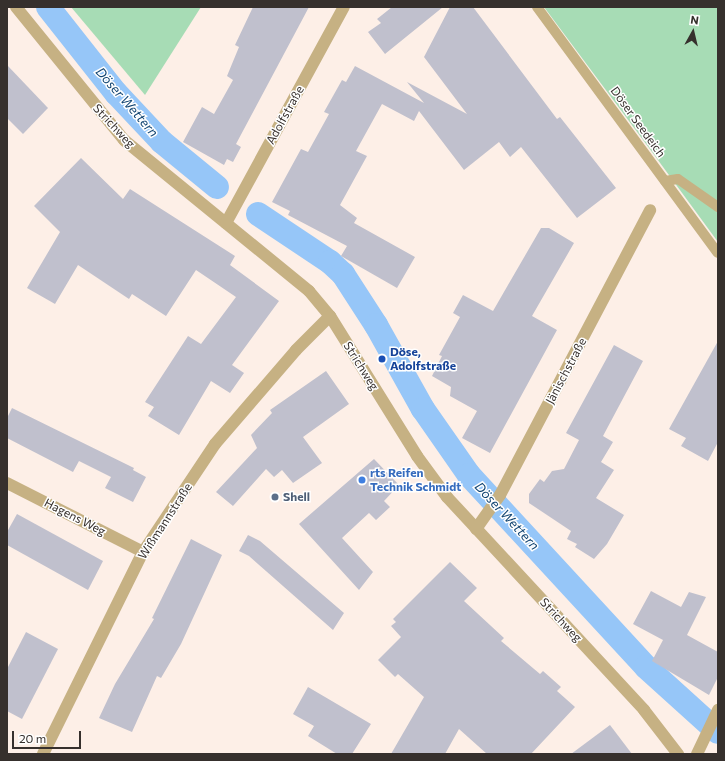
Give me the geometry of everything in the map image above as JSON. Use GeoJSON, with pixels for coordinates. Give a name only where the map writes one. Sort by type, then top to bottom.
{"type":"FeatureCollection","features":[{"type":"Feature","properties":{"kind":"street","name":"Strichweg"},"geometry":{"type":"LineString","coordinates":[[16,7],[124,140],[306,289],[330,316],[417,456],[447,497],[644,710],[678,754]]}},
{"type":"Feature","properties":{"kind":"street","name":"Adolfstraße"},"geometry":{"type":"LineString","coordinates":[[226,223],[344,7]]}},
{"type":"Feature","properties":{"kind":"street","name":"Jänischstraße"},"geometry":{"type":"LineString","coordinates":[[476,529],[491,510],[500,495],[650,210]]}},
{"type":"Feature","properties":{"kind":"street","name":"Wißmannstraße"},"geometry":{"type":"LineString","coordinates":[[43,754],[143,552],[215,444],[296,350],[330,316]]}},
{"type":"Feature","properties":{"kind":"street","name":"Hagens Weg"},"geometry":{"type":"LineString","coordinates":[[7,483],[143,552]]}},
{"type":"Feature","properties":{"kind":"street"},"geometry":{"type":"LineString","coordinates":[[697,754],[717,712]]}},
{"type":"Feature","properties":{"kind":"lane","name":"Döser Seedeich"},"geometry":{"type":"LineString","coordinates":[[537,7],[718,253]]}},
{"type":"Feature","properties":{"kind":"lane"},"geometry":{"type":"LineString","coordinates":[[665,182],[678,179],[718,207]]}},
{"type":"Feature","properties":{"kind":"green space"},"geometry":{"type":"Polygon","coordinates":[[[71,7],[201,7],[145,95],[71,7]]]}},
{"type":"Feature","properties":{"kind":"green space"},"geometry":{"type":"Polygon","coordinates":[[[544,7],[718,7],[718,242],[655,156],[544,7]]]}},
{"type":"Feature","properties":{"kind":"building"},"geometry":{"type":"Polygon","coordinates":[[[253,7],[309,7],[236,144],[241,147],[233,162],[227,159],[224,165],[183,142],[202,107],[214,114],[233,80],[227,76],[239,47],[235,45],[253,7]]]}},
{"type":"Feature","properties":{"kind":"building"},"geometry":{"type":"Polygon","coordinates":[[[392,7],[443,7],[385,54],[368,32],[381,23],[377,19],[392,7]]]}},
{"type":"Feature","properties":{"kind":"building"},"geometry":{"type":"Polygon","coordinates":[[[450,7],[473,7],[557,119],[560,117],[616,188],[577,218],[521,147],[510,157],[499,142],[464,170],[419,111],[414,121],[382,104],[356,151],[367,156],[340,205],[357,218],[354,223],[415,257],[397,288],[341,256],[347,246],[288,215],[290,211],[272,202],[301,149],[308,152],[329,114],[324,112],[342,80],[346,82],[355,66],[424,103],[407,82],[467,114],[424,57],[450,7]]]}},
{"type":"Feature","properties":{"kind":"building"},"geometry":{"type":"Polygon","coordinates":[[[7,65],[48,108],[23,134],[7,118],[7,65]]]}},
{"type":"Feature","properties":{"kind":"building"},"geometry":{"type":"Polygon","coordinates":[[[81,158],[123,199],[130,189],[235,256],[230,265],[279,301],[232,365],[244,373],[230,393],[211,381],[179,435],[148,416],[154,407],[145,402],[188,336],[201,344],[236,297],[196,270],[166,316],[132,294],[129,299],[78,265],[55,304],[27,288],[60,232],[34,206],[81,158]]]}},
{"type":"Feature","properties":{"kind":"building"},"geometry":{"type":"Polygon","coordinates":[[[541,228],[549,228],[574,243],[532,316],[557,330],[490,453],[462,438],[477,411],[450,396],[451,387],[432,376],[442,356],[439,355],[460,317],[453,313],[463,295],[493,311],[541,228]]]}},
{"type":"Feature","properties":{"kind":"building"},"geometry":{"type":"Polygon","coordinates":[[[718,341],[718,442],[708,461],[681,446],[686,438],[669,429],[718,341]]]}},
{"type":"Feature","properties":{"kind":"building"},"geometry":{"type":"Polygon","coordinates":[[[614,345],[643,361],[603,436],[613,442],[601,462],[614,470],[596,498],[624,515],[607,544],[594,559],[575,547],[577,544],[567,539],[571,531],[529,503],[529,494],[540,479],[544,482],[552,471],[564,469],[579,440],[566,433],[614,345]]]}},
{"type":"Feature","properties":{"kind":"building"},"geometry":{"type":"Polygon","coordinates":[[[326,371],[349,404],[303,437],[322,463],[293,483],[282,470],[274,477],[266,469],[233,506],[216,492],[257,448],[251,435],[272,413],[270,410],[326,371]]]}},
{"type":"Feature","properties":{"kind":"building"},"geometry":{"type":"Polygon","coordinates":[[[12,408],[134,468],[133,470],[146,477],[133,502],[105,488],[111,477],[79,461],[73,472],[7,438],[7,418],[12,408]]]}},
{"type":"Feature","properties":{"kind":"building"},"geometry":{"type":"Polygon","coordinates":[[[374,459],[399,485],[384,501],[390,507],[376,520],[369,513],[342,538],[373,572],[359,590],[299,524],[374,459]]]}},
{"type":"Feature","properties":{"kind":"building"},"geometry":{"type":"Polygon","coordinates":[[[17,514],[103,561],[88,590],[7,545],[7,532],[17,514]]]}},
{"type":"Feature","properties":{"kind":"building"},"geometry":{"type":"Polygon","coordinates":[[[248,535],[260,541],[344,613],[333,630],[249,556],[239,551],[248,535]]]}},
{"type":"Feature","properties":{"kind":"building"},"geometry":{"type":"Polygon","coordinates":[[[191,539],[222,555],[181,644],[161,678],[157,676],[132,732],[99,718],[115,684],[154,619],[152,618],[191,539]]]}},
{"type":"Feature","properties":{"kind":"building"},"geometry":{"type":"Polygon","coordinates":[[[450,562],[477,588],[464,601],[504,638],[501,641],[540,674],[543,671],[561,687],[557,691],[575,707],[531,754],[487,754],[459,729],[445,754],[391,754],[424,697],[398,674],[395,677],[378,660],[401,637],[391,626],[396,622],[393,619],[450,562]]]}},
{"type":"Feature","properties":{"kind":"building"},"geometry":{"type":"Polygon","coordinates":[[[651,591],[681,607],[689,592],[706,597],[687,635],[718,652],[718,677],[709,695],[652,661],[663,640],[633,624],[651,591]]]}},
{"type":"Feature","properties":{"kind":"building"},"geometry":{"type":"Polygon","coordinates":[[[26,632],[58,649],[22,719],[7,711],[7,669],[26,632]]]}},
{"type":"Feature","properties":{"kind":"building"},"geometry":{"type":"Polygon","coordinates":[[[308,687],[371,724],[352,754],[337,754],[308,736],[314,726],[293,714],[308,687]]]}},
{"type":"Feature","properties":{"kind":"building"},"geometry":{"type":"Polygon","coordinates":[[[610,725],[632,754],[571,754],[610,725]]]}},
{"type":"Feature","properties":{"kind":"waterway","name":"Döser Wettern"},"geometry":{"type":"LineString","coordinates":[[48,7],[116,93],[162,142],[217,187]]}},
{"type":"Feature","properties":{"kind":"waterway","name":"Döser Wettern"},"geometry":{"type":"LineString","coordinates":[[258,214],[330,262],[343,274],[376,325],[423,409],[469,475],[646,667],[718,732]]}},
{"type":"Feature","properties":{"kind":"place","name":"Döse, Adolfstraße"},"geometry":{"type":"Point","coordinates":[382,359]}},
{"type":"Feature","properties":{"kind":"place","name":"rts Reifen Technik Schmidt"},"geometry":{"type":"Point","coordinates":[362,480]}},
{"type":"Feature","properties":{"kind":"place","name":"Shell"},"geometry":{"type":"Point","coordinates":[275,497]}}]}
